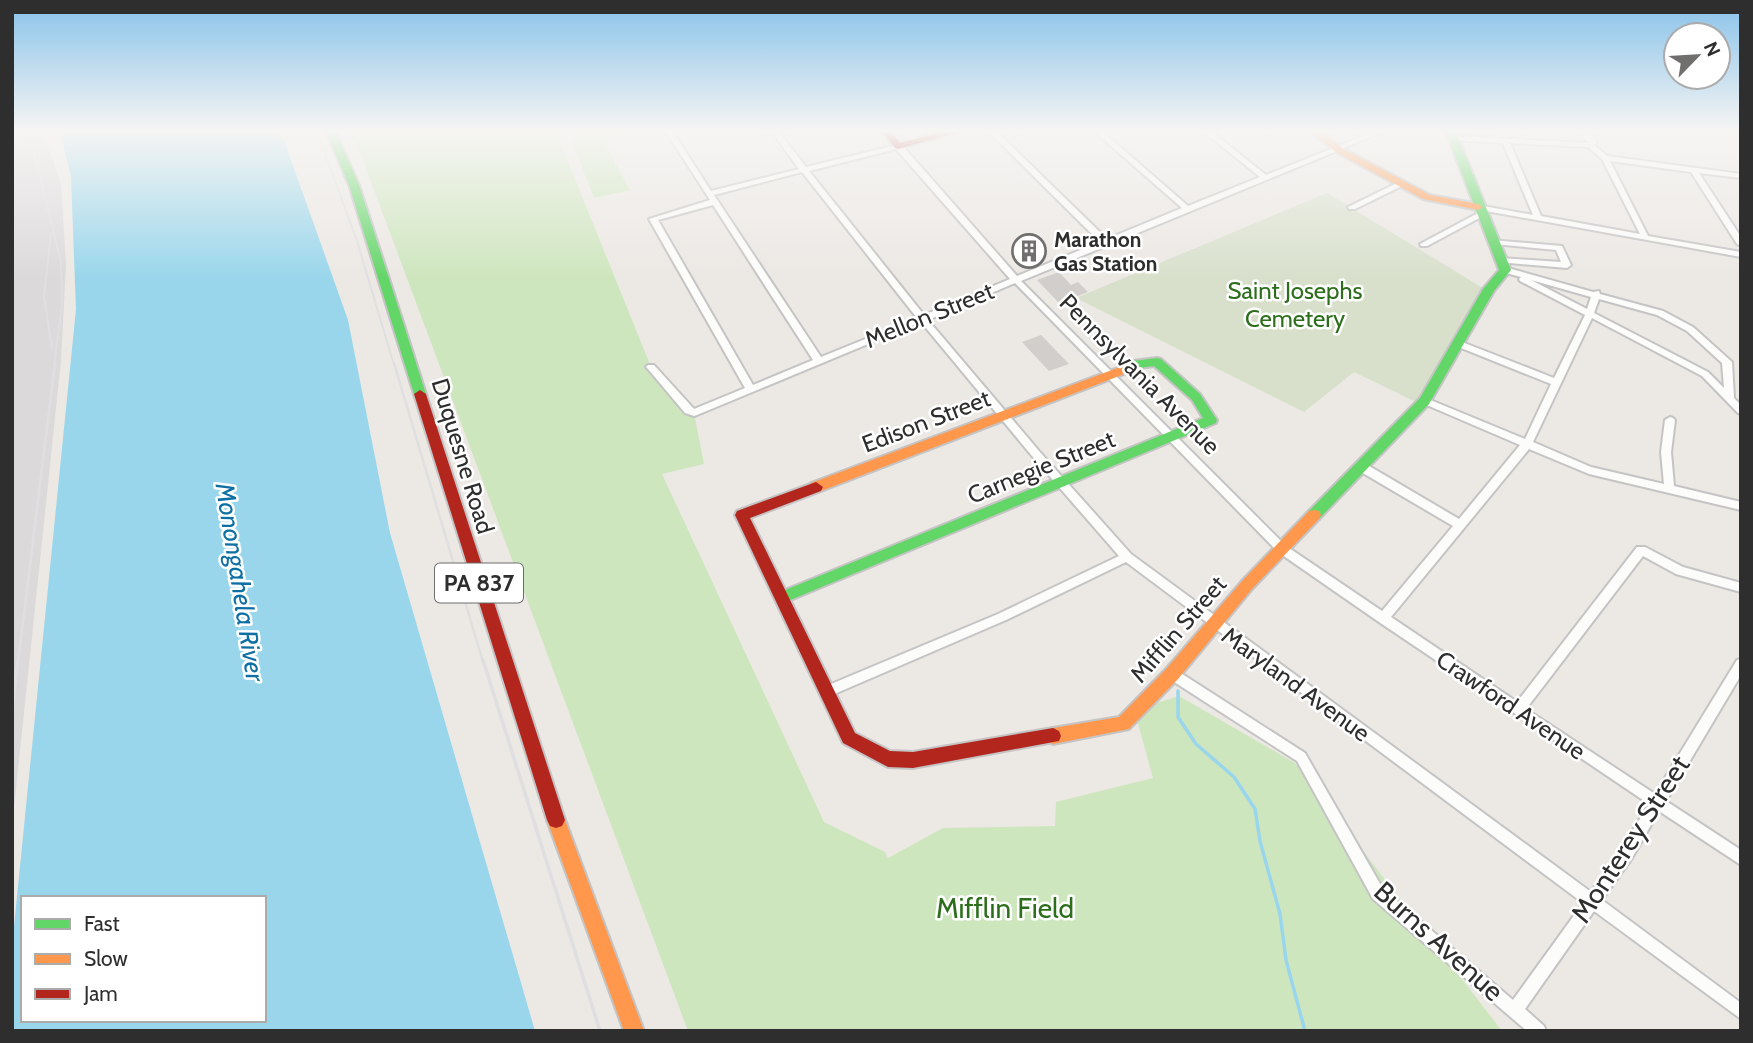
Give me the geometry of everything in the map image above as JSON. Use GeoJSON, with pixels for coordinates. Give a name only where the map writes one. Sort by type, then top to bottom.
{"type":"FeatureCollection","features":[{"type":"Feature","properties":{"kind":"street","name":"Duquesne Road"},"geometry":{"type":"LineString","coordinates":[[352,181],[569,860],[634,1031]]}},
{"type":"Feature","properties":{"kind":"street"},"geometry":{"type":"LineString","coordinates":[[700,181],[818,360]]}},
{"type":"Feature","properties":{"kind":"street"},"geometry":{"type":"LineString","coordinates":[[751,390],[653,219],[769,181]]}},
{"type":"Feature","properties":{"kind":"street","name":"Maryland Avenue"},"geometry":{"type":"LineString","coordinates":[[812,181],[919,318],[1004,415],[1059,484],[1127,557],[1741,1012]]}},
{"type":"Feature","properties":{"kind":"street","name":"Pennsylvania Avenue"},"geometry":{"type":"LineString","coordinates":[[929,181],[1016,280],[1282,549]]}},
{"type":"Feature","properties":{"kind":"street"},"geometry":{"type":"LineString","coordinates":[[1042,181],[1106,243]]}},
{"type":"Feature","properties":{"kind":"street"},"geometry":{"type":"LineString","coordinates":[[1155,181],[1187,208]]}},
{"type":"Feature","properties":{"kind":"street","name":"Mellon Street"},"geometry":{"type":"LineString","coordinates":[[651,367],[661,381],[673,389],[688,411],[694,413],[919,318],[1259,181]]}},
{"type":"Feature","properties":{"kind":"street"},"geometry":{"type":"LineString","coordinates":[[1396,181],[1427,197],[1480,211],[1538,218],[1741,255]]}},
{"type":"Feature","properties":{"kind":"street"},"geometry":{"type":"LineString","coordinates":[[1469,181],[1503,265],[1705,374],[1741,411]]}},
{"type":"Feature","properties":{"kind":"street"},"geometry":{"type":"LineString","coordinates":[[1522,181],[1538,218]]}},
{"type":"Feature","properties":{"kind":"street"},"geometry":{"type":"LineString","coordinates":[[1616,181],[1645,237]]}},
{"type":"Feature","properties":{"kind":"street"},"geometry":{"type":"LineString","coordinates":[[1700,181],[1741,244]]}},
{"type":"Feature","properties":{"kind":"street"},"geometry":{"type":"LineString","coordinates":[[1352,207],[1402,184]]}},
{"type":"Feature","properties":{"kind":"street"},"geometry":{"type":"LineString","coordinates":[[1424,244],[1480,211]]}},
{"type":"Feature","properties":{"kind":"street"},"geometry":{"type":"LineString","coordinates":[[1494,242],[1559,248],[1567,265],[1503,265]]}},
{"type":"Feature","properties":{"kind":"street"},"geometry":{"type":"LineString","coordinates":[[1503,265],[1660,313],[1690,329],[1727,362],[1729,398]]}},
{"type":"Feature","properties":{"kind":"street","name":"Mifflin Street"},"geometry":{"type":"LineString","coordinates":[[742,515],[849,738],[888,759],[914,760],[1123,724],[1172,674],[1213,623],[1282,549],[1425,401],[1503,265]]}},
{"type":"Feature","properties":{"kind":"street"},"geometry":{"type":"LineString","coordinates":[[1383,619],[1527,444],[1590,313],[1596,293]]}},
{"type":"Feature","properties":{"kind":"street"},"geometry":{"type":"LineString","coordinates":[[1458,344],[1557,383]]}},
{"type":"Feature","properties":{"kind":"street","name":"Carnegie Street"},"geometry":{"type":"LineString","coordinates":[[783,597],[1211,420],[1210,413],[1161,365],[1148,362],[1125,370]]}},
{"type":"Feature","properties":{"kind":"street","name":"Edison Street"},"geometry":{"type":"LineString","coordinates":[[742,515],[1125,370]]}},
{"type":"Feature","properties":{"kind":"street"},"geometry":{"type":"LineString","coordinates":[[1425,401],[1589,470],[1741,506]]}},
{"type":"Feature","properties":{"kind":"street"},"geometry":{"type":"LineString","coordinates":[[1669,488],[1666,452],[1670,420]]}},
{"type":"Feature","properties":{"kind":"street"},"geometry":{"type":"LineString","coordinates":[[1360,466],[1460,525]]}},
{"type":"Feature","properties":{"kind":"street","name":"Crawford Avenue"},"geometry":{"type":"LineString","coordinates":[[1282,549],[1741,858]]}},
{"type":"Feature","properties":{"kind":"street"},"geometry":{"type":"LineString","coordinates":[[1518,710],[1641,550],[1681,571],[1741,588]]}},
{"type":"Feature","properties":{"kind":"street"},"geometry":{"type":"LineString","coordinates":[[828,691],[1002,617],[1127,557]]}},
{"type":"Feature","properties":{"kind":"street","name":"Monterey Street"},"geometry":{"type":"LineString","coordinates":[[1515,1010],[1628,853],[1656,802],[1741,664]]}},
{"type":"Feature","properties":{"kind":"street","name":"Burns Avenue"},"geometry":{"type":"LineString","coordinates":[[1172,674],[1301,757],[1378,894],[1539,1031]]}},
{"type":"Feature","properties":{"kind":"shaded area"},"geometry":{"type":"Polygon","coordinates":[[[12,181],[60,181],[66,264],[61,361],[12,827],[12,181]]]}},
{"type":"Feature","properties":{"kind":"green space","name":"Mifflin Field"},"geometry":{"type":"Polygon","coordinates":[[[371,181],[576,181],[653,372],[694,413],[704,464],[662,474],[824,822],[885,852],[888,858],[943,828],[1055,826],[1056,802],[1153,778],[1137,720],[1147,706],[1179,696],[1295,763],[1502,1031],[688,1031],[371,181]]]}},
{"type":"Feature","properties":{"kind":"green space"},"geometry":{"type":"Polygon","coordinates":[[[587,181],[625,181],[630,190],[594,198],[587,181]]]}},
{"type":"Feature","properties":{"kind":"green space","name":"Saint Josephs Cemetery"},"geometry":{"type":"Polygon","coordinates":[[[1327,193],[1486,290],[1416,402],[1354,372],[1304,412],[1076,298],[1327,193]]]}},
{"type":"Feature","properties":{"kind":"water","name":"Monongahela River"},"geometry":{"type":"Polygon","coordinates":[[[71,181],[298,181],[348,320],[390,533],[535,1031],[12,1031],[12,946],[76,309],[71,181]]]}},
{"type":"Feature","properties":{"kind":"building","name":"Marathon Gas Station"},"geometry":{"type":"Polygon","coordinates":[[[1040,240],[1047,248],[1025,258],[1016,247],[1040,240]]]}},
{"type":"Feature","properties":{"kind":"building"},"geometry":{"type":"Polygon","coordinates":[[[1059,272],[1071,285],[1078,282],[1088,292],[1059,303],[1037,280],[1059,272]]]}},
{"type":"Feature","properties":{"kind":"building"},"geometry":{"type":"Polygon","coordinates":[[[1041,335],[1069,364],[1049,371],[1022,342],[1041,335]]]}},
{"type":"Feature","properties":{"kind":"waterway"},"geometry":{"type":"LineString","coordinates":[[1178,691],[1178,717],[1196,744],[1234,777],[1255,809],[1260,841],[1280,914],[1286,960],[1305,1031]]}},
{"type":"Feature","properties":{"kind":"railway"},"geometry":{"type":"LineString","coordinates":[[41,181],[61,262],[62,304],[54,365]]}},
{"type":"Feature","properties":{"kind":"railway"},"geometry":{"type":"LineString","coordinates":[[335,181],[357,241],[394,365]]}},
{"type":"Feature","properties":{"kind":"railway"},"geometry":{"type":"LineString","coordinates":[[51,234],[44,296],[52,348]]}},
{"type":"Feature","properties":{"kind":"railway"},"geometry":{"type":"LineString","coordinates":[[18,662],[55,363]]}},
{"type":"Feature","properties":{"kind":"railway"},"geometry":{"type":"LineString","coordinates":[[394,363],[483,662]]}},
{"type":"Feature","properties":{"kind":"railway"},"geometry":{"type":"LineString","coordinates":[[12,708],[18,660]]}},
{"type":"Feature","properties":{"kind":"railway"},"geometry":{"type":"LineString","coordinates":[[483,660],[600,1031]]}},
{"type":"Feature","properties":{"kind":"traffic: fast"},"geometry":{"type":"LineString","coordinates":[[352,181],[420,394]]}},
{"type":"Feature","properties":{"kind":"traffic: fast"},"geometry":{"type":"LineString","coordinates":[[1314,515],[1425,401],[1489,289],[1505,270],[1470,181]]}},
{"type":"Feature","properties":{"kind":"traffic: fast"},"geometry":{"type":"LineString","coordinates":[[783,597],[1211,420],[1196,397],[1157,362],[1128,368]]}},
{"type":"Feature","properties":{"kind":"traffic: slow"},"geometry":{"type":"LineString","coordinates":[[1396,181],[1427,197],[1478,207]]}},
{"type":"Feature","properties":{"kind":"traffic: slow"},"geometry":{"type":"LineString","coordinates":[[816,487],[1128,368]]}},
{"type":"Feature","properties":{"kind":"traffic: slow"},"geometry":{"type":"LineString","coordinates":[[1053,736],[1123,724],[1172,674],[1247,585],[1314,515]]}},
{"type":"Feature","properties":{"kind":"traffic: slow"},"geometry":{"type":"LineString","coordinates":[[556,820],[634,1031]]}},
{"type":"Feature","properties":{"kind":"traffic: jam"},"geometry":{"type":"LineString","coordinates":[[420,394],[556,820]]}},
{"type":"Feature","properties":{"kind":"traffic: jam"},"geometry":{"type":"LineString","coordinates":[[816,487],[742,515],[849,738],[888,759],[913,760],[1053,736]]}},
{"type":"Feature","properties":{"kind":"place","name":"Marathon Gas Station"},"geometry":{"type":"Point","coordinates":[1029,251]}}]}
